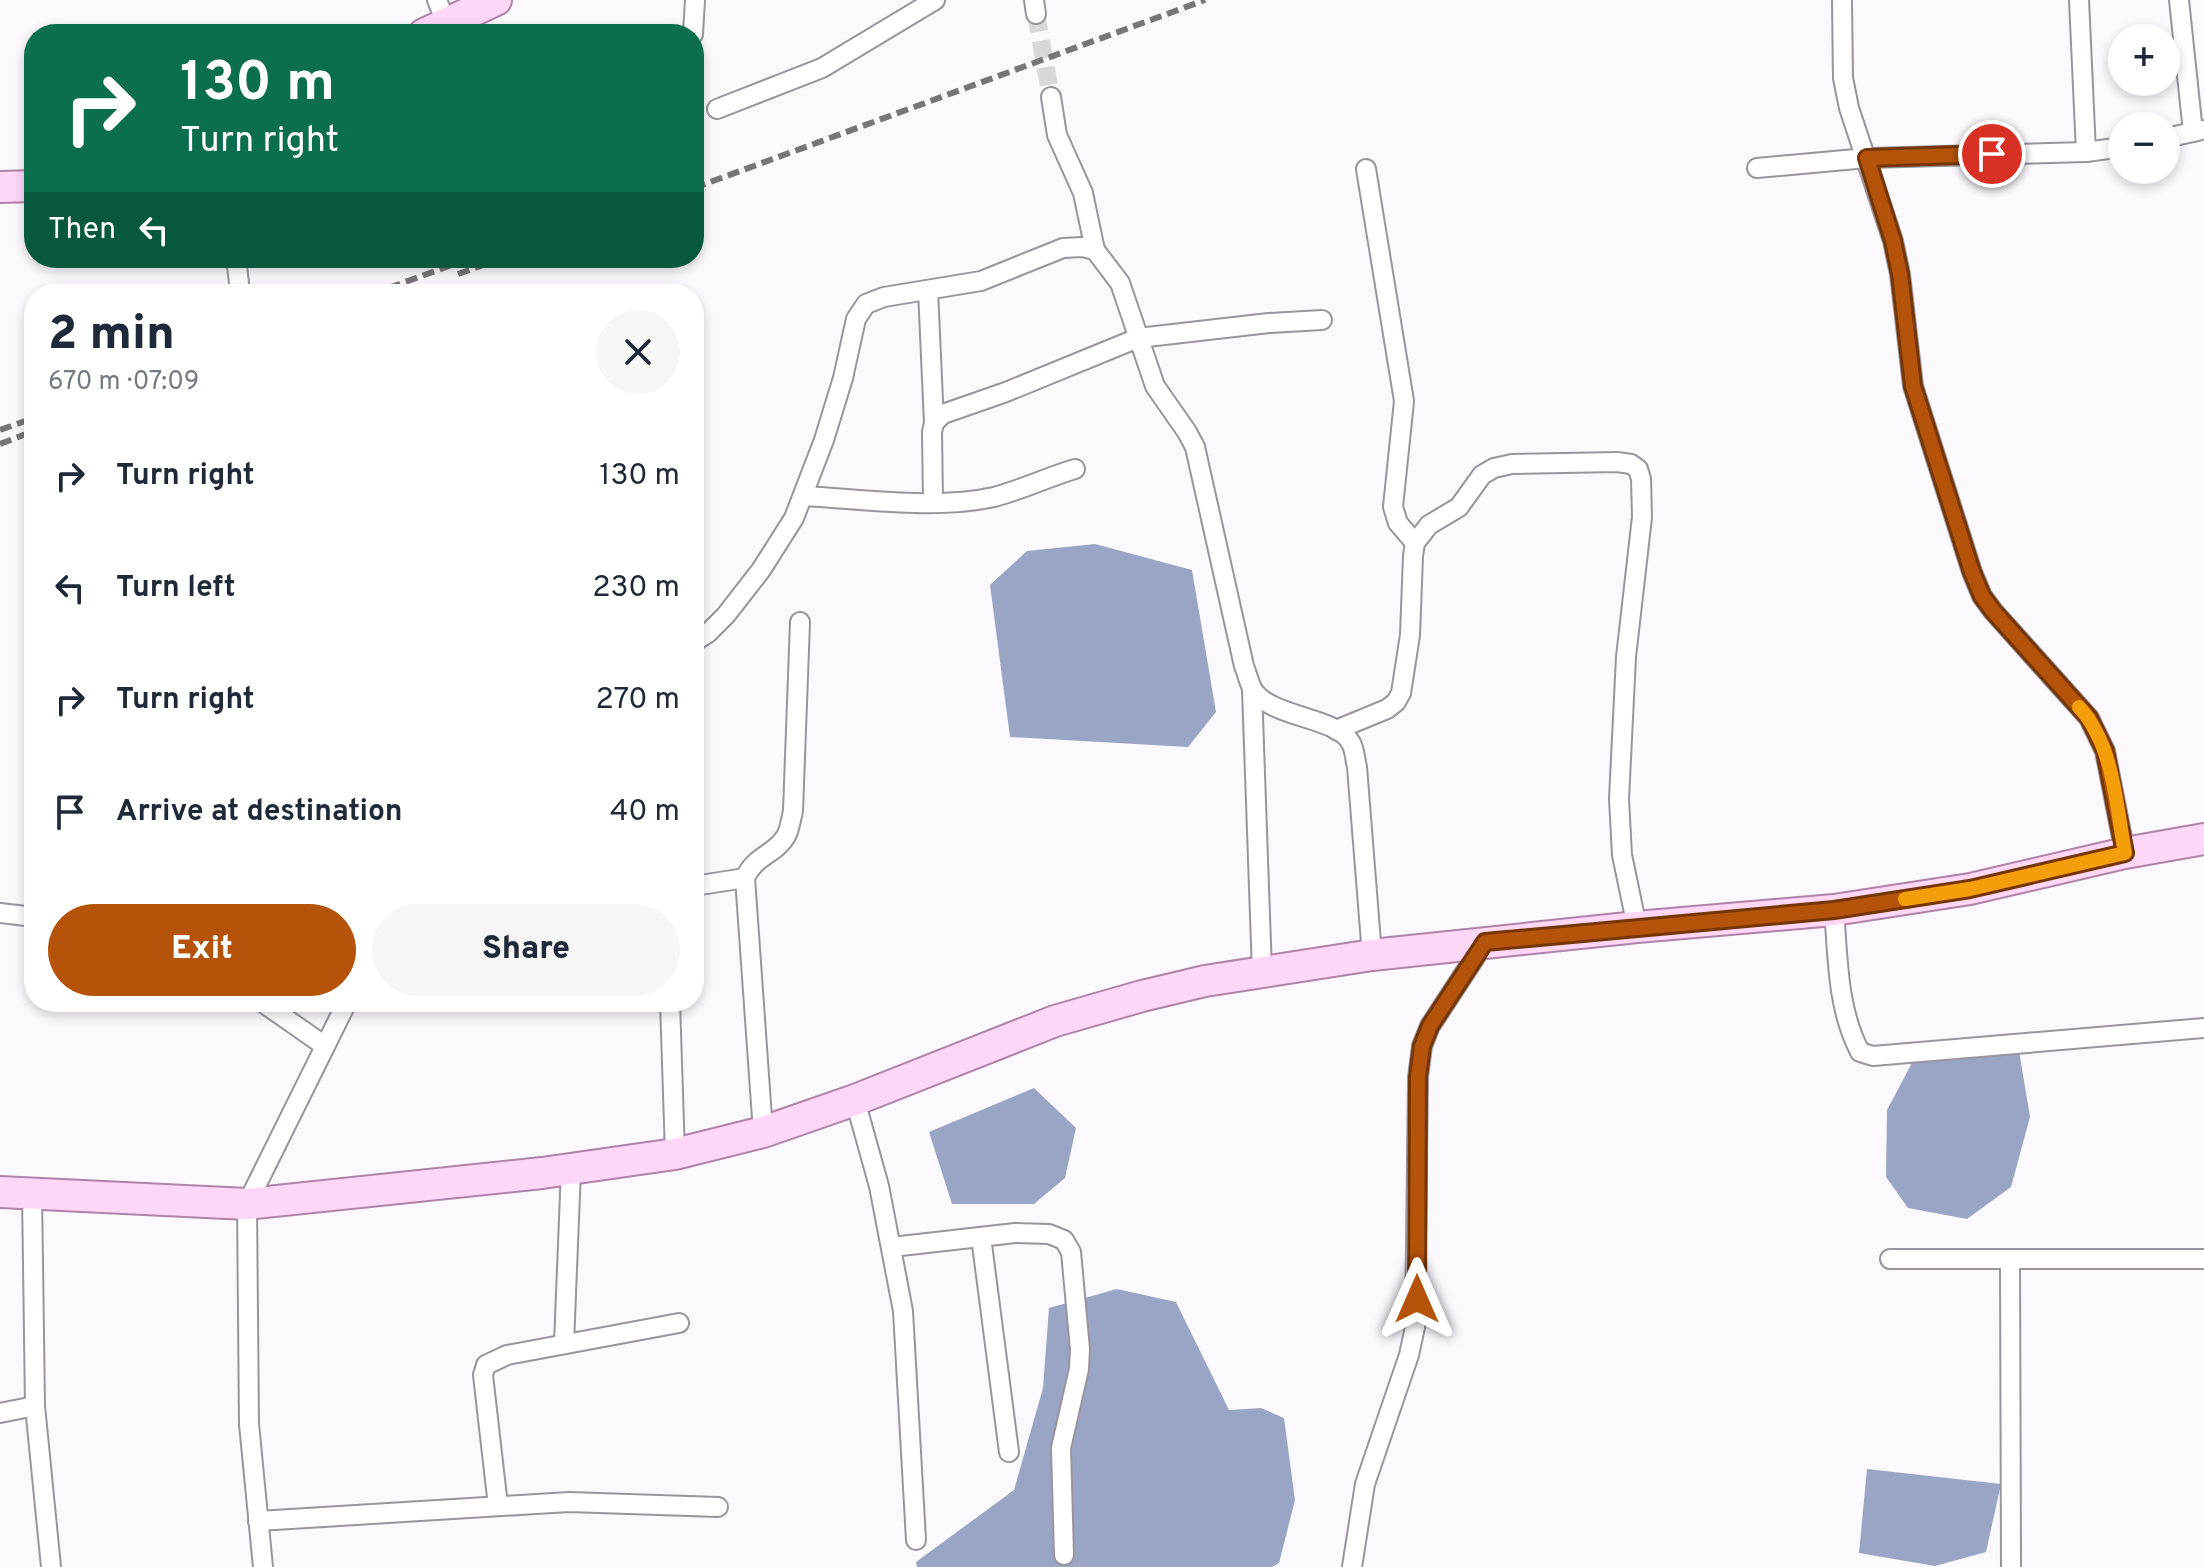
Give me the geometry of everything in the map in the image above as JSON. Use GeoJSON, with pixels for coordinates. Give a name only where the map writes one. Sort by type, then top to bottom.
{"type":"FeatureCollection","features":[{"type":"Feature","properties":{"kind":"main road"},"geometry":{"type":"LineString","coordinates":[[436,20],[496,0]]}},
{"type":"Feature","properties":{"kind":"main road"},"geometry":{"type":"LineString","coordinates":[[0,187],[24,186]]}},
{"type":"Feature","properties":{"kind":"main road"},"geometry":{"type":"LineString","coordinates":[[0,1192],[247,1204],[571,1169],[675,1154],[763,1132],[855,1100],[1055,1021],[1154,993],[1372,955],[1834,910],[1970,889],[2125,853],[2204,839]]}},
{"type":"Feature","properties":{"kind":"street"},"geometry":{"type":"LineString","coordinates":[[694,24],[695,0]]}},
{"type":"Feature","properties":{"kind":"street"},"geometry":{"type":"LineString","coordinates":[[717,109],[822,68],[935,0]]}},
{"type":"Feature","properties":{"kind":"street"},"geometry":{"type":"LineString","coordinates":[[1842,0],[1843,78],[1849,108],[1893,241],[1900,274],[1913,386],[1972,572],[1982,596],[1993,611],[2089,718],[2105,751],[2125,853]]}},
{"type":"Feature","properties":{"kind":"street"},"geometry":{"type":"LineString","coordinates":[[2079,0],[2086,152]]}},
{"type":"Feature","properties":{"kind":"street"},"geometry":{"type":"LineString","coordinates":[[2179,0],[2198,130]]}},
{"type":"Feature","properties":{"kind":"street"},"geometry":{"type":"LineString","coordinates":[[1051,97],[1057,135],[1083,193],[1095,250],[1120,283],[1155,386],[1195,447],[1244,666],[1252,689],[1262,972]]}},
{"type":"Feature","properties":{"kind":"street"},"geometry":{"type":"LineString","coordinates":[[1757,168],[1867,158],[2108,149]]}},
{"type":"Feature","properties":{"kind":"street"},"geometry":{"type":"LineString","coordinates":[[1366,169],[1404,401],[1393,507],[1398,523],[1415,543]]}},
{"type":"Feature","properties":{"kind":"street"},"geometry":{"type":"LineString","coordinates":[[704,636],[726,615],[761,570],[794,518],[843,378],[856,319],[866,304],[884,297],[981,281],[1063,248],[1095,250]]}},
{"type":"Feature","properties":{"kind":"street"},"geometry":{"type":"LineString","coordinates":[[237,268],[239,283]]}},
{"type":"Feature","properties":{"kind":"street"},"geometry":{"type":"LineString","coordinates":[[928,290],[934,423],[933,501]]}},
{"type":"Feature","properties":{"kind":"street"},"geometry":{"type":"LineString","coordinates":[[934,423],[943,414],[1138,338],[1322,320]]}},
{"type":"Feature","properties":{"kind":"street"},"geometry":{"type":"LineString","coordinates":[[1336,730],[1387,709],[1396,702],[1401,693],[1410,635],[1415,543],[1429,525],[1459,507],[1482,475],[1494,468],[1512,464],[1631,464],[1638,469],[1641,479],[1642,517],[1626,657],[1619,822],[1622,855],[1637,927]]}},
{"type":"Feature","properties":{"kind":"street"},"geometry":{"type":"LineString","coordinates":[[803,496],[933,501],[994,497],[1075,469]]}},
{"type":"Feature","properties":{"kind":"street"},"geometry":{"type":"LineString","coordinates":[[763,1132],[745,878],[750,866],[785,838],[793,811],[800,622]]}},
{"type":"Feature","properties":{"kind":"street"},"geometry":{"type":"LineString","coordinates":[[1252,689],[1261,699],[1274,706],[1336,730],[1351,741],[1357,767],[1372,955]]}},
{"type":"Feature","properties":{"kind":"street"},"geometry":{"type":"LineString","coordinates":[[704,884],[745,878]]}},
{"type":"Feature","properties":{"kind":"street"},"geometry":{"type":"LineString","coordinates":[[1834,910],[1847,1028],[1860,1052],[1873,1056],[2204,1028]]}},
{"type":"Feature","properties":{"kind":"street"},"geometry":{"type":"LineString","coordinates":[[0,913],[24,916]]}},
{"type":"Feature","properties":{"kind":"street"},"geometry":{"type":"LineString","coordinates":[[1352,1567],[1365,1484],[1409,1355],[1415,1327],[1418,1077],[1422,1046],[1430,1026],[1485,942]]}},
{"type":"Feature","properties":{"kind":"street"},"geometry":{"type":"LineString","coordinates":[[276,1012],[325,1046]]}},
{"type":"Feature","properties":{"kind":"street"},"geometry":{"type":"LineString","coordinates":[[263,1567],[249,1424],[247,1204],[342,1012]]}},
{"type":"Feature","properties":{"kind":"street"},"geometry":{"type":"LineString","coordinates":[[670,1012],[675,1154]]}},
{"type":"Feature","properties":{"kind":"street"},"geometry":{"type":"LineString","coordinates":[[855,1100],[879,1186],[903,1311],[909,1374],[916,1540]]}},
{"type":"Feature","properties":{"kind":"street"},"geometry":{"type":"LineString","coordinates":[[564,1344],[571,1169]]}},
{"type":"Feature","properties":{"kind":"street"},"geometry":{"type":"LineString","coordinates":[[32,1193],[35,1406],[51,1567]]}},
{"type":"Feature","properties":{"kind":"street"},"geometry":{"type":"LineString","coordinates":[[892,1247],[1015,1233],[1049,1234],[1064,1240],[1071,1252],[1080,1349],[1079,1369],[1061,1448],[1064,1555]]}},
{"type":"Feature","properties":{"kind":"street"},"geometry":{"type":"LineString","coordinates":[[981,1237],[1009,1452]]}},
{"type":"Feature","properties":{"kind":"street"},"geometry":{"type":"LineString","coordinates":[[1890,1259],[2204,1259]]}},
{"type":"Feature","properties":{"kind":"street"},"geometry":{"type":"LineString","coordinates":[[2010,1259],[2011,1567]]}},
{"type":"Feature","properties":{"kind":"street"},"geometry":{"type":"LineString","coordinates":[[498,1506],[483,1375],[486,1365],[507,1355],[679,1323]]}},
{"type":"Feature","properties":{"kind":"street"},"geometry":{"type":"LineString","coordinates":[[0,1413],[35,1406]]}},
{"type":"Feature","properties":{"kind":"street"},"geometry":{"type":"LineString","coordinates":[[258,1521],[569,1502],[718,1507]]}},
{"type":"Feature","properties":{"kind":"water"},"geometry":{"type":"Polygon","coordinates":[[[1095,544],[1192,570],[1216,712],[1188,747],[1010,737],[990,585],[1027,551],[1095,544]]]}},
{"type":"Feature","properties":{"kind":"water"},"geometry":{"type":"Polygon","coordinates":[[[2019,1051],[2030,1117],[2011,1187],[1967,1219],[1908,1208],[1886,1177],[1887,1110],[1914,1059],[2019,1051]]]}},
{"type":"Feature","properties":{"kind":"water"},"geometry":{"type":"Polygon","coordinates":[[[1034,1088],[1076,1128],[1065,1178],[1034,1204],[952,1204],[929,1132],[1034,1088]]]}},
{"type":"Feature","properties":{"kind":"water"},"geometry":{"type":"Polygon","coordinates":[[[1117,1289],[1176,1302],[1229,1410],[1261,1408],[1284,1418],[1295,1500],[1279,1563],[1272,1567],[917,1567],[916,1562],[1014,1490],[1043,1388],[1049,1308],[1117,1289]]]}},
{"type":"Feature","properties":{"kind":"water"},"geometry":{"type":"Polygon","coordinates":[[[1867,1469],[2001,1484],[1986,1552],[1935,1566],[1859,1553],[1867,1469]]]}},
{"type":"Feature","properties":{"kind":"tunnel"},"geometry":{"type":"LineString","coordinates":[[1036,14],[1051,97]]}},
{"type":"Feature","properties":{"kind":"railway"},"geometry":{"type":"LineString","coordinates":[[704,184],[1205,0]]}},
{"type":"Feature","properties":{"kind":"railway"},"geometry":{"type":"LineString","coordinates":[[400,284],[444,268]]}},
{"type":"Feature","properties":{"kind":"railway"},"geometry":{"type":"LineString","coordinates":[[458,274],[475,268]]}},
{"type":"Feature","properties":{"kind":"railway"},"geometry":{"type":"LineString","coordinates":[[0,430],[24,422]]}},
{"type":"Feature","properties":{"kind":"railway"},"geometry":{"type":"LineString","coordinates":[[0,444],[24,435]]}},
{"type":"Feature","properties":{"kind":"slow traffic"},"geometry":{"type":"LineString","coordinates":[[1905,899],[1970,889],[2125,853],[2105,751],[2089,718],[2079,707]]}},
{"type":"Feature","properties":{"kind":"route"},"geometry":{"type":"LineString","coordinates":[[1417,1299],[1418,1077],[1422,1046],[1430,1026],[1485,942],[1834,910],[1970,889],[2125,853],[2105,751],[2089,718],[1993,611],[1982,596],[1972,572],[1913,386],[1900,274],[1867,158],[1992,154]]}}]}
